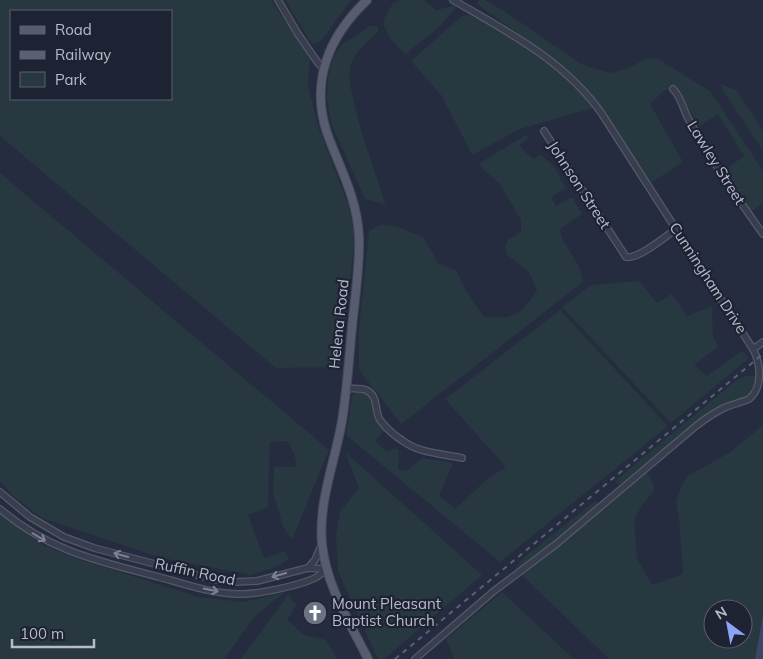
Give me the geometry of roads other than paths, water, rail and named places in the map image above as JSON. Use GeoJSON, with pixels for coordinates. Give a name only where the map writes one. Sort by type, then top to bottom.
{"type":"FeatureCollection","features":[{"type":"Feature","properties":{"kind":"main road","name":"Helena Road"},"geometry":{"type":"LineString","coordinates":[[367,0],[350,17],[336,38],[324,69],[321,88],[323,114],[353,197],[359,234],[358,271],[346,388],[339,435],[321,519],[322,544],[327,569],[341,604],[368,659]]}},
{"type":"Feature","properties":{"kind":"street"},"geometry":{"type":"LineString","coordinates":[[278,0],[298,34],[324,69]]}},
{"type":"Feature","properties":{"kind":"street","name":"Cunningham Drive"},"geometry":{"type":"LineString","coordinates":[[415,659],[488,596],[554,545],[696,426],[719,410],[752,397],[758,389],[762,375],[758,358],[753,349],[599,110],[576,82],[532,46],[453,0]]}},
{"type":"Feature","properties":{"kind":"street","name":"Lawley Street"},"geometry":{"type":"LineString","coordinates":[[674,89],[689,120],[711,156],[763,234]]}},
{"type":"Feature","properties":{"kind":"street","name":"Johnson Street"},"geometry":{"type":"LineString","coordinates":[[544,131],[626,256],[632,258],[651,247],[676,228]]}},
{"type":"Feature","properties":{"kind":"street"},"geometry":{"type":"LineString","coordinates":[[753,349],[763,342]]}},
{"type":"Feature","properties":{"kind":"street"},"geometry":{"type":"LineString","coordinates":[[346,388],[363,389],[372,394],[382,422],[404,442],[428,453],[462,458]]}},
{"type":"Feature","properties":{"kind":"street","name":"Ruffin Road"},"geometry":{"type":"LineString","coordinates":[[0,492],[30,517],[64,537],[94,548],[204,577],[235,582],[256,581],[308,568],[327,569]]}},
{"type":"Feature","properties":{"kind":"street","name":"Ruffin Road"},"geometry":{"type":"LineString","coordinates":[[0,509],[36,535],[64,550],[91,559],[217,592],[239,594],[263,592],[315,578],[327,569]]}},
{"type":"Feature","properties":{"kind":"street"},"geometry":{"type":"LineString","coordinates":[[308,568],[315,560],[322,544]]}},
{"type":"Feature","properties":{"kind":"water"},"geometry":{"type":"Polygon","coordinates":[[[763,615],[763,659],[755,659],[763,615]]]}},
{"type":"Feature","properties":{"kind":"railway"},"geometry":{"type":"LineString","coordinates":[[395,659],[763,354]]}},
{"type":"Feature","properties":{"kind":"place","name":"Mount Pleasant Baptist Church"},"geometry":{"type":"Point","coordinates":[315,613]}}]}
